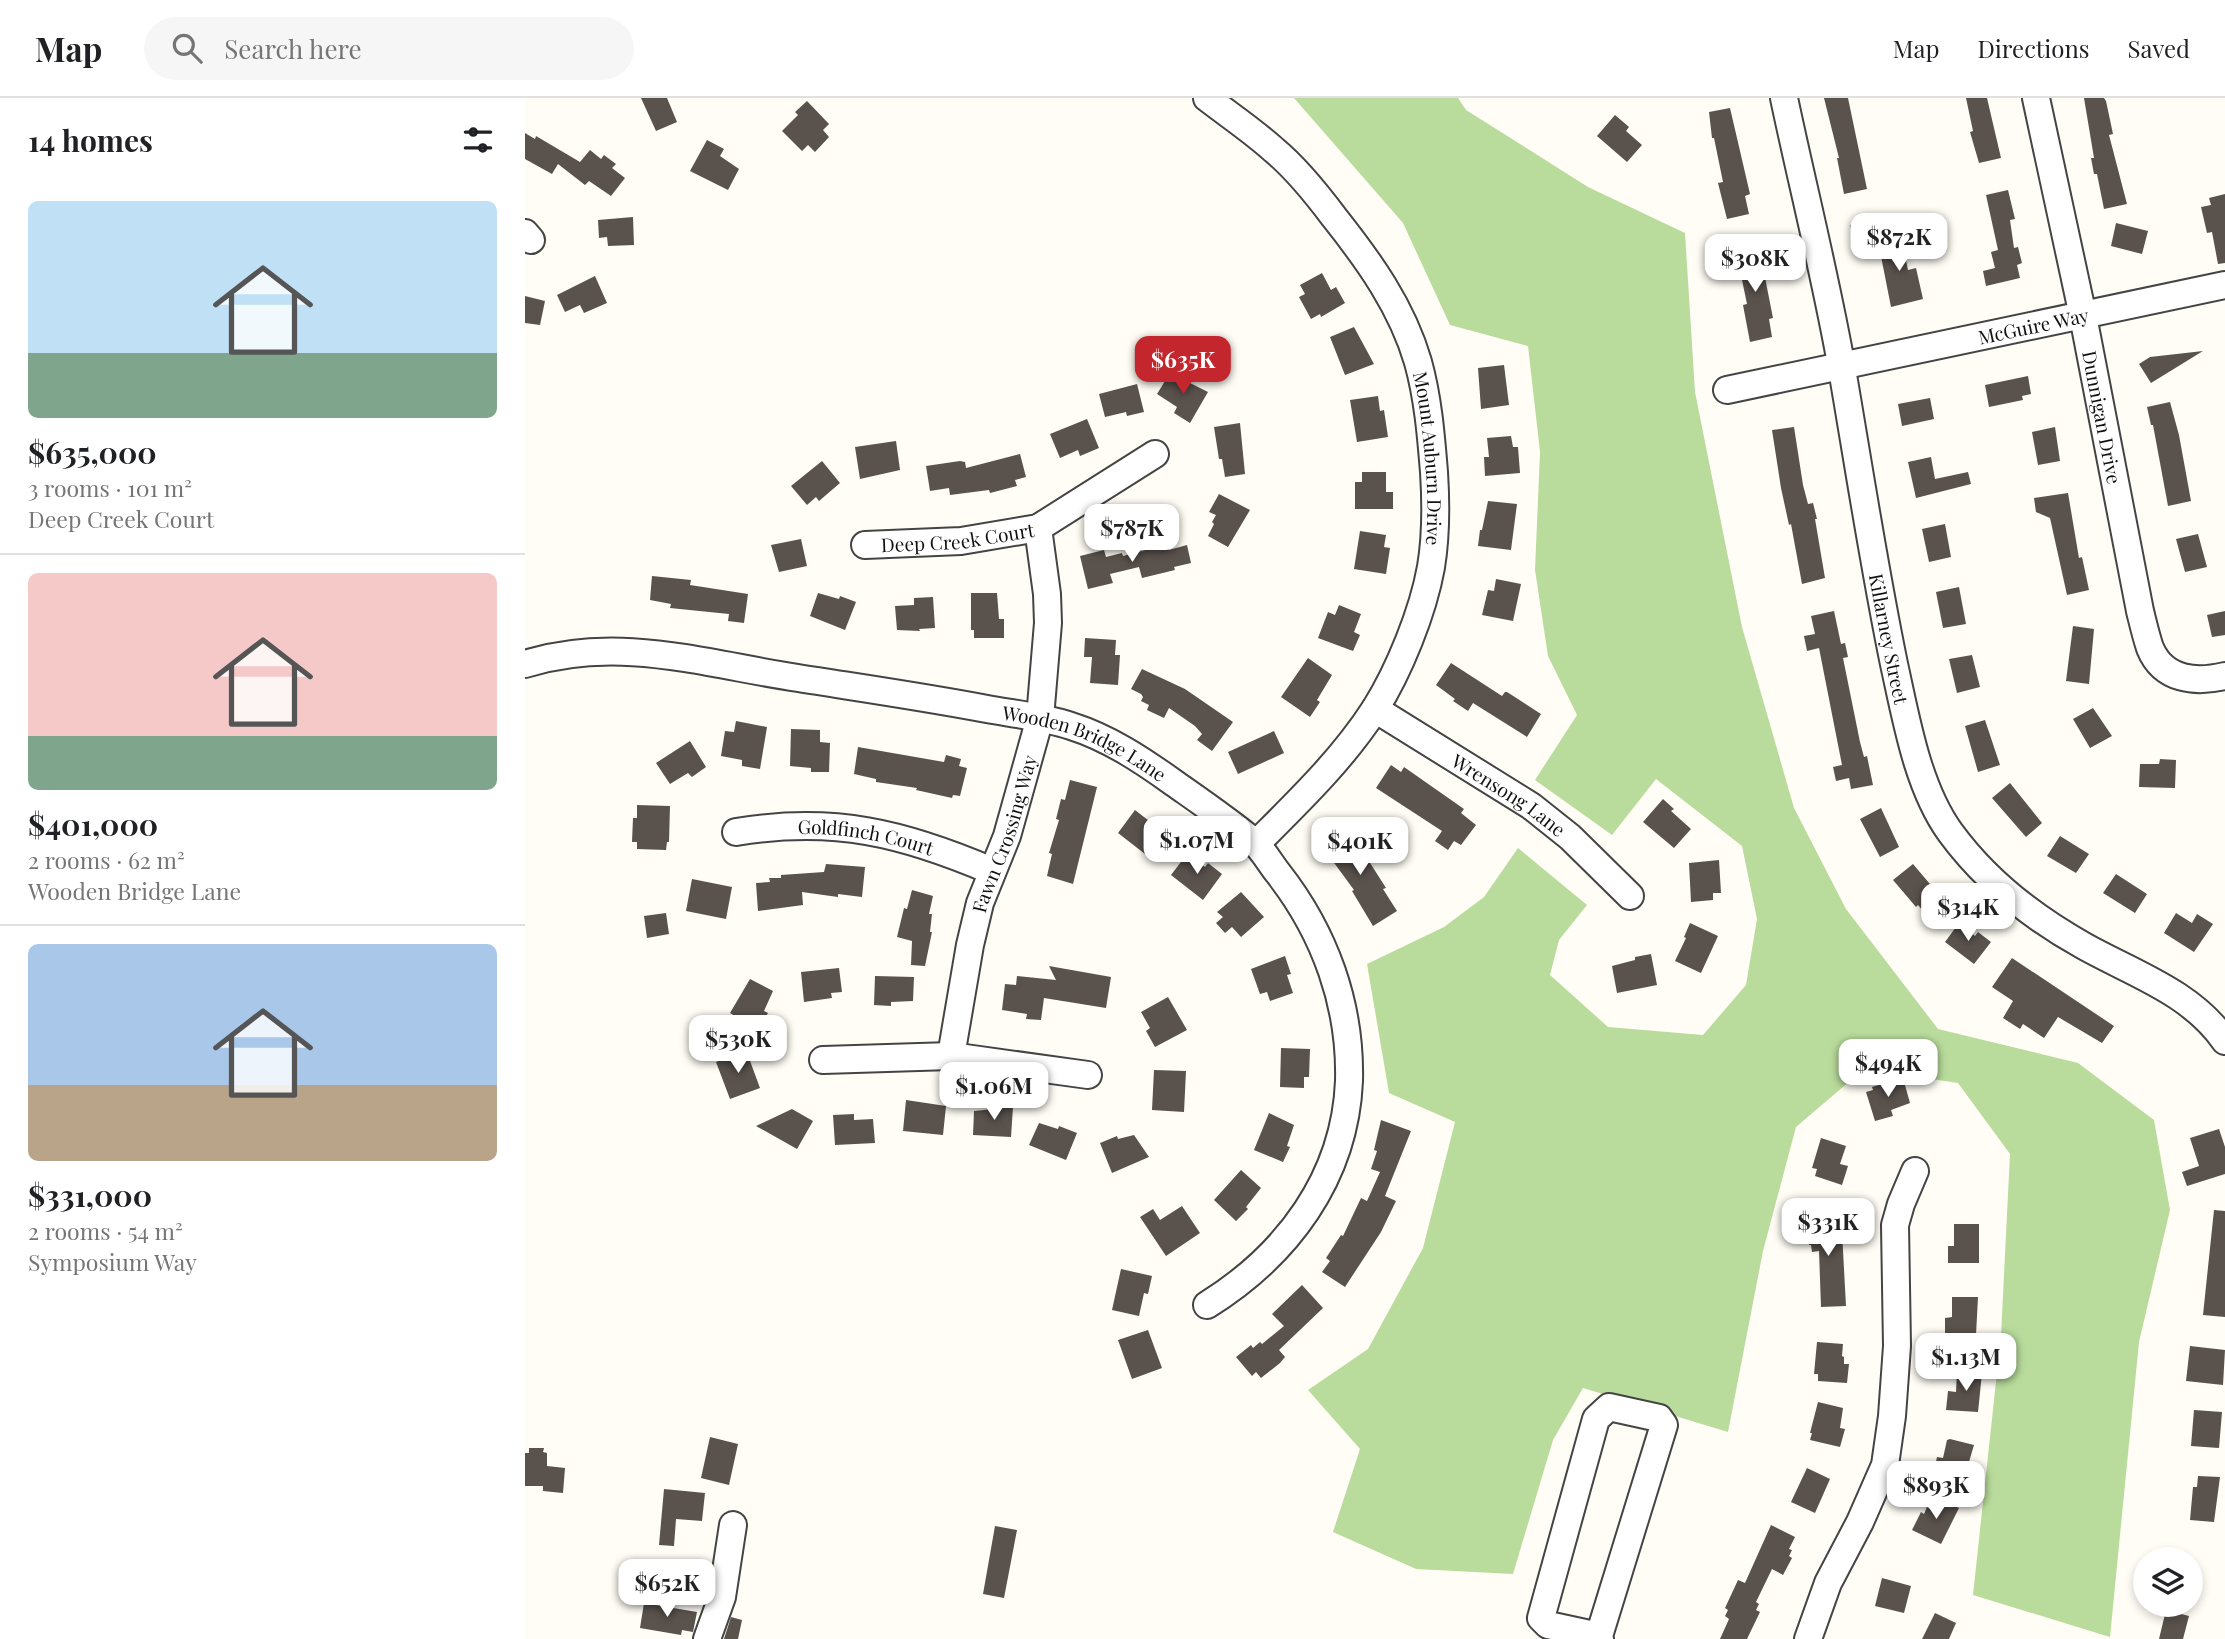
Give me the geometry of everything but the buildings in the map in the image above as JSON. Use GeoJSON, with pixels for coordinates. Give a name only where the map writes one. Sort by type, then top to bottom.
{"type":"FeatureCollection","features":[{"type":"Feature","properties":{"kind":"street","name":"Mount Auburn Drive"},"geometry":{"type":"LineString","coordinates":[[1207,98],[1275,150],[1322,201],[1387,291],[1409,335],[1418,363],[1428,407],[1435,492],[1431,567],[1410,635],[1393,675],[1375,709],[1326,773],[1256,844]]}},
{"type":"Feature","properties":{"kind":"street","name":"Killarney Street"},"geometry":{"type":"LineString","coordinates":[[1784,98],[1841,365],[1887,628],[1907,725],[1920,766],[1949,830],[1979,867],[2025,909],[2084,946],[2152,979],[2195,1007],[2214,1025],[2225,1041]]}},
{"type":"Feature","properties":{"kind":"street","name":"Dunnigan Drive"},"geometry":{"type":"LineString","coordinates":[[2036,98],[2083,316],[2140,611],[2151,650],[2166,668],[2183,679],[2225,676]]}},
{"type":"Feature","properties":{"kind":"street","name":"McGuire Way"},"geometry":{"type":"LineString","coordinates":[[1727,390],[2225,285]]}},
{"type":"Feature","properties":{"kind":"street","name":"Deep Creek Court"},"geometry":{"type":"LineString","coordinates":[[865,545],[961,541],[1038,528],[1155,454]]}},
{"type":"Feature","properties":{"kind":"street","name":"Fawn Crossing Way"},"geometry":{"type":"LineString","coordinates":[[951,1056],[969,945],[980,903],[1007,836],[1040,718],[1048,623],[1046,583],[1038,528]]}},
{"type":"Feature","properties":{"kind":"street","name":"Wooden Bridge Lane"},"geometry":{"type":"LineString","coordinates":[[525,664],[586,651],[669,654],[758,672],[1040,718],[1084,730],[1140,759],[1256,844],[1289,887],[1331,967],[1347,1026],[1348,1099],[1332,1157],[1314,1199],[1295,1229],[1257,1269],[1207,1305]]}},
{"type":"Feature","properties":{"kind":"street","name":"Wrensong Lane"},"geometry":{"type":"LineString","coordinates":[[1375,709],[1531,806],[1570,837],[1630,895]]}},
{"type":"Feature","properties":{"kind":"street","name":"Goldfinch Court"},"geometry":{"type":"LineString","coordinates":[[736,832],[768,826],[806,825],[877,831],[943,850],[992,872]]}},
{"type":"Feature","properties":{"kind":"street"},"geometry":{"type":"LineString","coordinates":[[823,1060],[951,1056],[1088,1075]]}},
{"type":"Feature","properties":{"kind":"street"},"geometry":{"type":"LineString","coordinates":[[1808,1639],[1828,1583],[1860,1522],[1885,1465],[1897,1346],[1895,1225],[1915,1171]]}},
{"type":"Feature","properties":{"kind":"street"},"geometry":{"type":"LineString","coordinates":[[1609,1407],[1659,1418],[1664,1425],[1599,1638],[1548,1625],[1541,1618],[1596,1419],[1609,1407]]}},
{"type":"Feature","properties":{"kind":"street"},"geometry":{"type":"LineString","coordinates":[[707,1639],[722,1597],[733,1525]]}},
{"type":"Feature","properties":{"kind":"green space"},"geometry":{"type":"Polygon","coordinates":[[[1294,98],[1458,98],[1466,110],[1588,187],[1685,233],[1695,392],[1742,627],[1794,808],[1846,909],[1938,1029],[2078,1063],[2154,1120],[2170,1210],[2139,1342],[2110,1637],[1973,1595],[2001,1335],[2010,1154],[1958,1083],[1864,1069],[1796,1127],[1763,1251],[1728,1432],[1583,1388],[1553,1440],[1513,1574],[1416,1569],[1333,1532],[1360,1449],[1308,1390],[1368,1349],[1423,1248],[1455,1122],[1389,1093],[1367,964],[1444,927],[1484,897],[1518,848],[1587,905],[1559,940],[1550,975],[1608,1027],[1703,1035],[1746,985],[1757,919],[1742,846],[1656,779],[1612,835],[1535,780],[1577,715],[1548,656],[1535,570],[1540,452],[1528,346],[1450,325],[1403,223],[1294,98]]]}}]}
